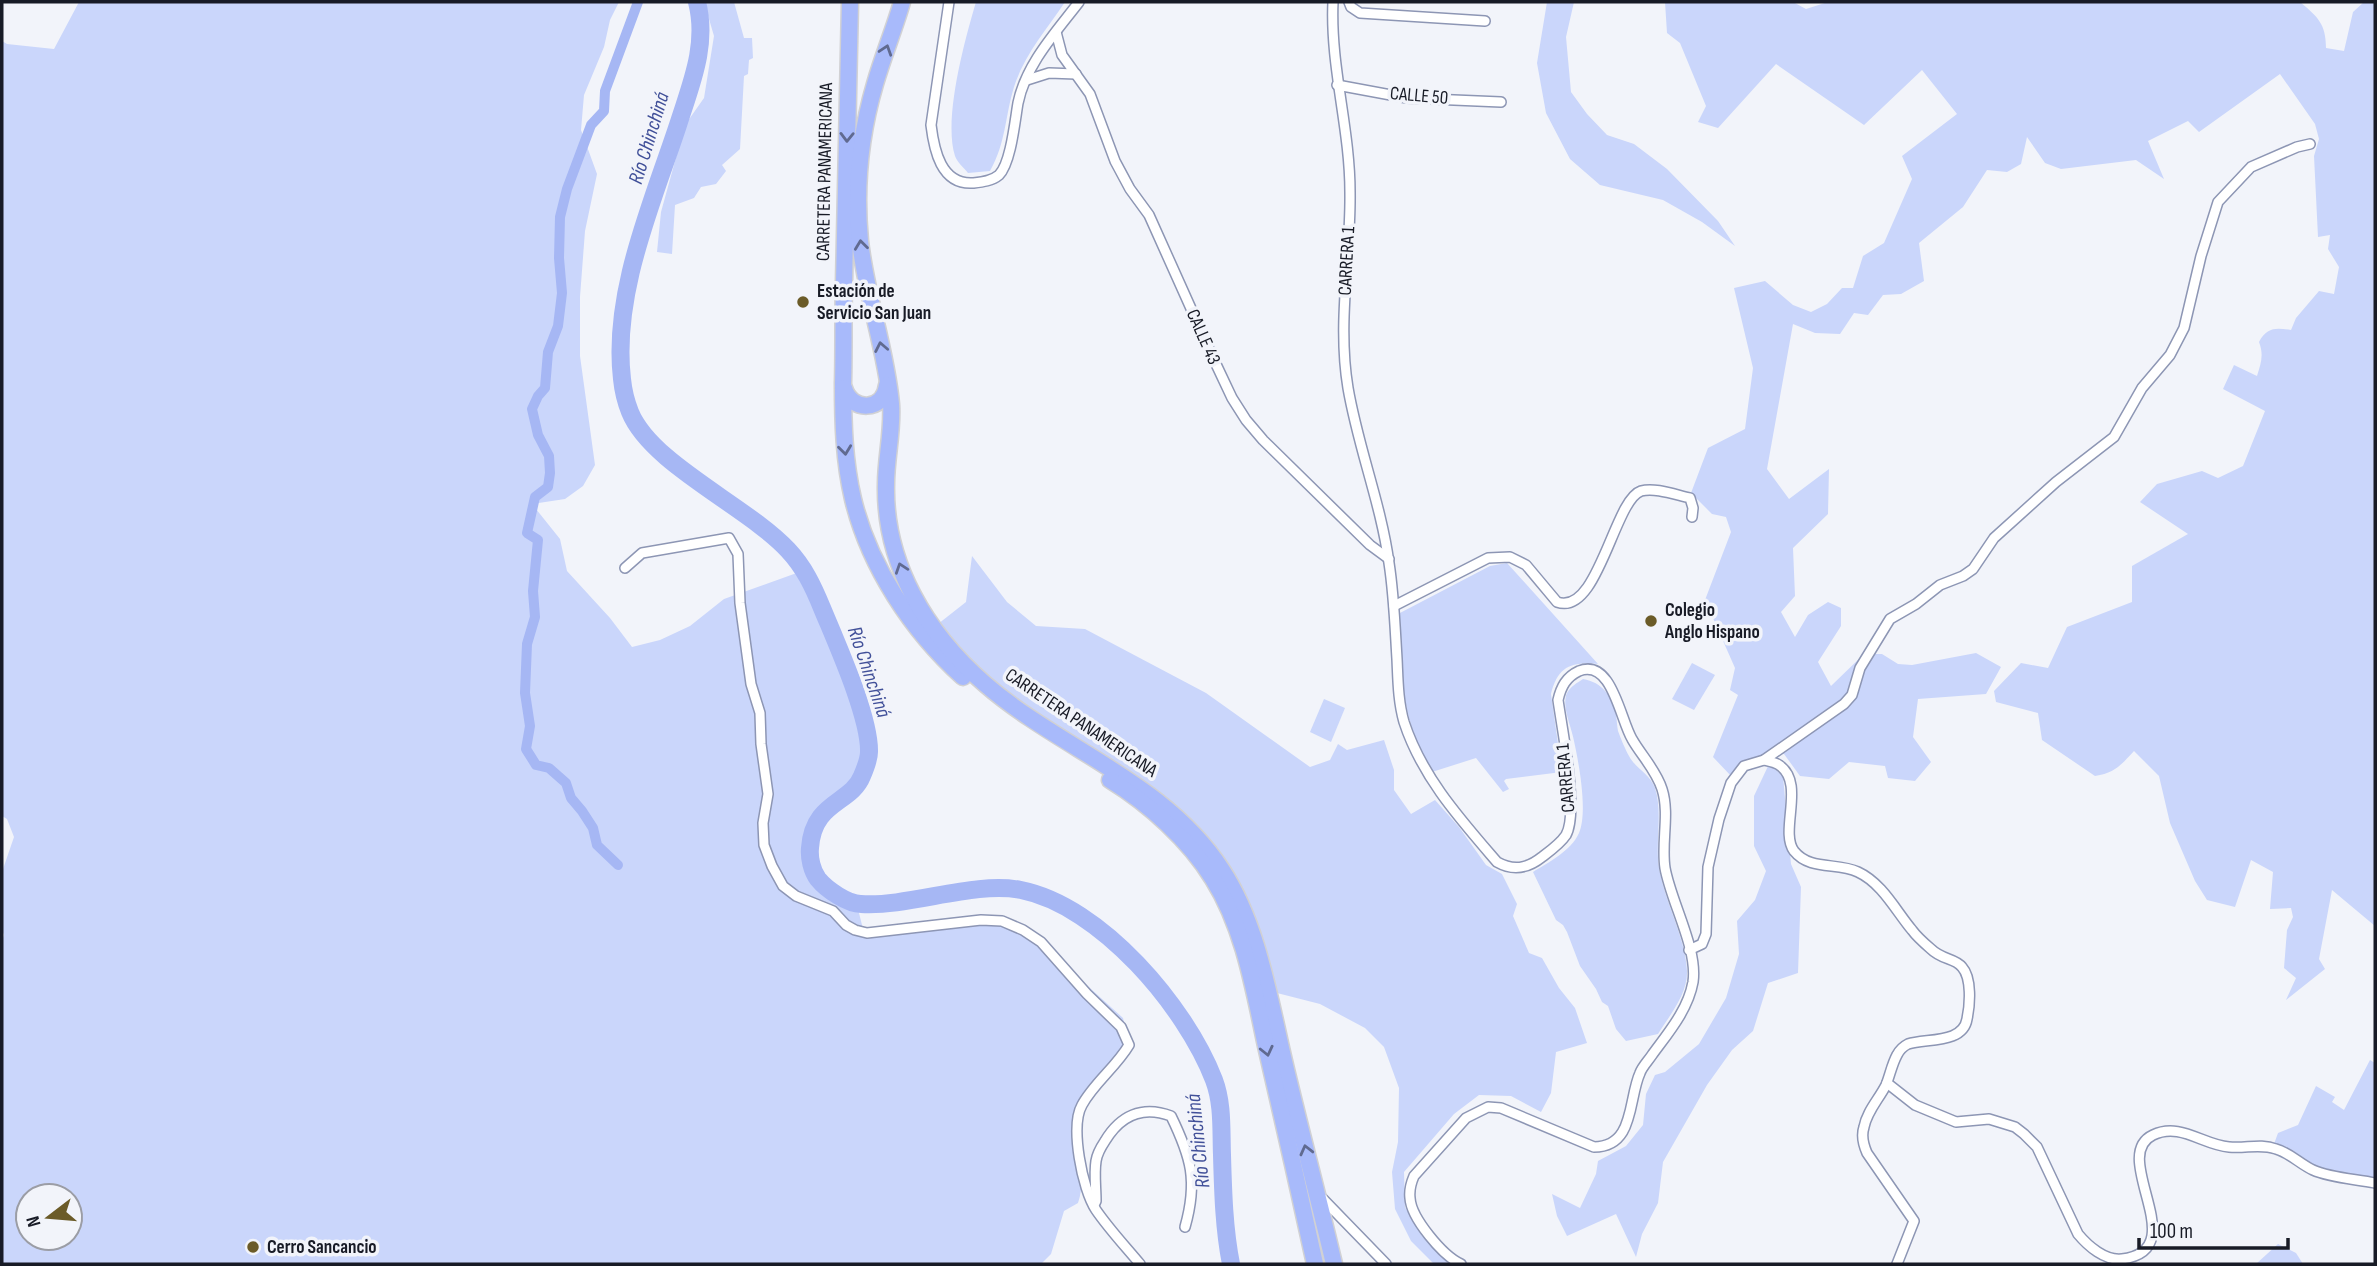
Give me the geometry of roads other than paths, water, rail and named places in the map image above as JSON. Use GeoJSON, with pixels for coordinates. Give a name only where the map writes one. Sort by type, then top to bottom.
{"type":"FeatureCollection","features":[{"type":"Feature","properties":{"kind":"highway","name":"CARRETERA PANAMERICANA"},"geometry":{"type":"LineString","coordinates":[[850,2],[843,303],[844,438],[853,500],[866,538],[885,577],[921,632],[949,664],[1020,723],[1118,785],[1154,813],[1189,848],[1219,889],[1234,922],[1250,974],[1315,1264]]}},
{"type":"Feature","properties":{"kind":"highway","name":"CARRETERA PANAMERICANA"},"geometry":{"type":"LineString","coordinates":[[899,6],[868,110],[858,194],[860,242],[888,382],[891,413],[886,485],[893,544],[913,598],[931,626],[958,658],[985,684],[1025,715],[1122,774],[1162,804],[1196,836],[1236,893],[1262,971],[1334,1264]]}},
{"type":"Feature","properties":{"kind":"highway"},"geometry":{"type":"LineString","coordinates":[[844,382],[844,391],[849,399],[866,407],[882,399],[888,382]]}},
{"type":"Feature","properties":{"kind":"street"},"geometry":{"type":"LineString","coordinates":[[949,2],[931,125],[940,165],[953,178],[968,183],[985,182],[999,175],[1006,161],[1019,99],[1026,81],[1039,56],[1079,2]]}},
{"type":"Feature","properties":{"kind":"street","name":"CARRERA 1"},"geometry":{"type":"LineString","coordinates":[[1334,2],[1333,51],[1350,191],[1343,332],[1345,359],[1348,389],[1389,559],[1399,697],[1405,722],[1420,759],[1441,796],[1497,862],[1508,868],[1521,868],[1534,863],[1555,847],[1565,836],[1570,822],[1571,805],[1558,700],[1561,688],[1572,675],[1583,670],[1596,670],[1606,678],[1624,724],[1662,788],[1665,804],[1665,869],[1693,970],[1689,995],[1680,1017],[1640,1072],[1628,1123],[1619,1137],[1603,1147],[1594,1147],[1501,1108],[1488,1107],[1466,1118],[1414,1176],[1410,1188],[1414,1213],[1439,1246],[1461,1264]]}},
{"type":"Feature","properties":{"kind":"street"},"geometry":{"type":"LineString","coordinates":[[1349,2],[1351,7],[1360,13],[1485,21]]}},
{"type":"Feature","properties":{"kind":"street","name":"CALLE 43"},"geometry":{"type":"LineString","coordinates":[[1056,32],[1062,55],[1090,94],[1115,161],[1130,189],[1149,215],[1232,398],[1263,440],[1370,545],[1389,559]]}},
{"type":"Feature","properties":{"kind":"street"},"geometry":{"type":"LineString","coordinates":[[1026,81],[1049,73],[1076,74]]}},
{"type":"Feature","properties":{"kind":"street","name":"CALLE 50"},"geometry":{"type":"LineString","coordinates":[[1338,85],[1407,98],[1501,102]]}},
{"type":"Feature","properties":{"kind":"street"},"geometry":{"type":"LineString","coordinates":[[1689,950],[1702,944],[1706,934],[1708,867],[1731,783],[1744,766],[1772,762],[1844,704],[1852,695],[1860,668],[1890,619],[1916,604],[1940,585],[1973,569],[1994,538],[2056,482],[2114,437],[2142,388],[2170,355],[2184,328],[2218,202],[2251,167],[2310,144]]}},
{"type":"Feature","properties":{"kind":"street"},"geometry":{"type":"LineString","coordinates":[[1394,606],[1488,558],[1510,557],[1526,565],[1557,602],[1564,604],[1575,600],[1584,591],[1605,556],[1632,496],[1643,490],[1690,498],[1692,517]]}},
{"type":"Feature","properties":{"kind":"street"},"geometry":{"type":"LineString","coordinates":[[625,568],[642,554],[729,538],[738,554],[740,603],[751,684],[760,713],[768,794],[763,823],[764,845],[783,886],[796,896],[833,911],[846,925],[867,933],[981,920],[1002,921],[1041,942],[1087,994],[1121,1027],[1129,1045],[1083,1102],[1079,1111],[1077,1154],[1094,1207],[1140,1264]]}},
{"type":"Feature","properties":{"kind":"street"},"geometry":{"type":"LineString","coordinates":[[1772,762],[1787,778],[1791,790],[1789,837],[1792,849],[1803,860],[1811,863],[1859,872],[1897,908],[1911,929],[1939,957],[1956,962],[1966,974],[1967,1022],[1960,1032],[1907,1045],[1898,1052],[1863,1128],[1863,1142],[1867,1153],[1914,1222],[1897,1264]]}},
{"type":"Feature","properties":{"kind":"street"},"geometry":{"type":"LineString","coordinates":[[1886,1083],[1915,1105],[1956,1122],[1989,1119],[2015,1127],[2037,1147],[2078,1234],[2088,1246],[2119,1260],[2135,1256],[2147,1249],[2153,1237],[2152,1221],[2139,1167],[2145,1141],[2152,1135],[2175,1130],[2226,1147],[2260,1145],[2278,1149],[2315,1171],[2375,1183]]}},
{"type":"Feature","properties":{"kind":"street"},"geometry":{"type":"LineString","coordinates":[[1094,1207],[1096,1160],[1115,1125],[1128,1116],[1159,1111],[1171,1116],[1190,1161],[1191,1207],[1185,1227]]}},
{"type":"Feature","properties":{"kind":"street"},"geometry":{"type":"LineString","coordinates":[[1315,1191],[1386,1264]]}},
{"type":"Feature","properties":{"kind":"waterway"},"geometry":{"type":"LineString","coordinates":[[618,865],[597,845],[593,828],[571,798],[566,783],[549,768],[536,765],[526,749],[530,726],[525,693],[527,644],[535,617],[533,591],[538,540],[527,533],[535,497],[548,487],[550,473],[549,456],[538,435],[532,409],[545,388],[548,352],[558,326],[562,293],[560,217],[567,189],[591,125],[604,111],[605,91],[638,2]]}},
{"type":"Feature","properties":{"kind":"waterway","name":"Río Chinchiná"},"geometry":{"type":"LineString","coordinates":[[697,2],[700,34],[696,64],[628,282],[620,347],[622,383],[630,412],[641,431],[658,449],[678,467],[749,517],[794,556],[812,584],[843,659],[864,720],[869,755],[857,785],[818,821],[810,848],[814,872],[832,892],[850,902],[861,904],[900,902],[983,889],[1021,890],[1051,900],[1081,916],[1110,938],[1162,992],[1201,1052],[1214,1080],[1220,1107],[1224,1210],[1231,1264]]}},
{"type":"Feature","properties":{"kind":"place","name":"Estación de Servicio San Juan"},"geometry":{"type":"Point","coordinates":[803,302]}},
{"type":"Feature","properties":{"kind":"place","name":"Colegio Anglo Hispano"},"geometry":{"type":"Point","coordinates":[1651,621]}},
{"type":"Feature","properties":{"kind":"place","name":"Cerro Sancancio"},"geometry":{"type":"Point","coordinates":[253,1247]}}]}
